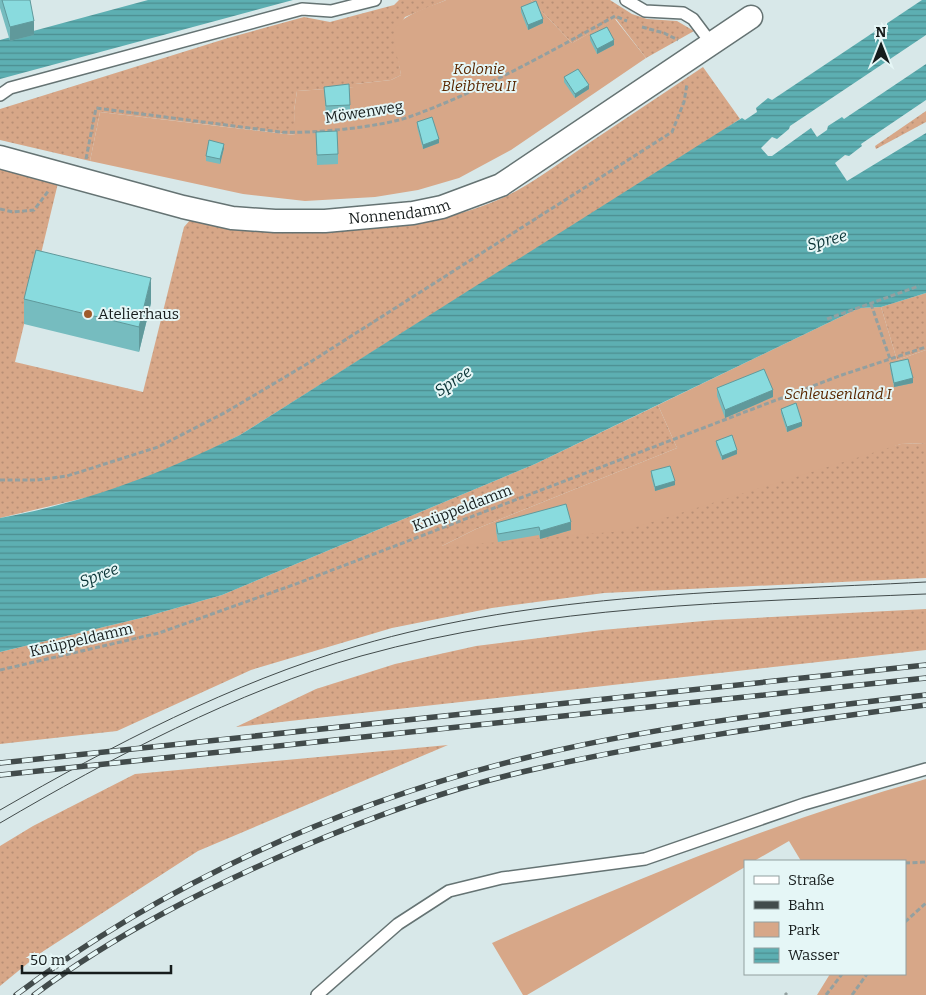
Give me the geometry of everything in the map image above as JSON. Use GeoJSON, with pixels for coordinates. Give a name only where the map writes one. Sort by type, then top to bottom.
{"type":"FeatureCollection","features":[{"type":"Feature","properties":{"kind":"street","name":"Nonnendamm"},"geometry":{"type":"LineString","coordinates":[[0,157],[183,208],[232,218],[275,221],[325,221],[413,213],[449,204],[501,185],[686,60],[708,38],[751,17]]}},
{"type":"Feature","properties":{"kind":"lane"},"geometry":{"type":"LineString","coordinates":[[0,95],[10,88],[302,9],[331,11],[375,0]]}},
{"type":"Feature","properties":{"kind":"lane"},"geometry":{"type":"LineString","coordinates":[[626,0],[645,11],[683,13],[693,19],[708,38]]}},
{"type":"Feature","properties":{"kind":"lane"},"geometry":{"type":"LineString","coordinates":[[317,995],[398,924],[449,891],[502,878],[644,859],[804,804],[926,769]]}},
{"type":"Feature","properties":{"kind":"path","name":"Möwenweg"},"geometry":{"type":"LineString","coordinates":[[78,161],[86,163],[96,108],[100,107],[295,133],[376,124],[408,117],[509,74],[615,16],[643,28],[664,33],[682,42],[708,38]]}},
{"type":"Feature","properties":{"kind":"path"},"geometry":{"type":"LineString","coordinates":[[0,480],[37,480],[67,476],[158,447],[226,412],[312,361],[672,132],[684,102],[691,68],[686,60]]}},
{"type":"Feature","properties":{"kind":"path"},"geometry":{"type":"LineString","coordinates":[[0,209],[13,212],[34,210],[46,196],[55,172]]}},
{"type":"Feature","properties":{"kind":"path"},"geometry":{"type":"LineString","coordinates":[[827,319],[919,286]]}},
{"type":"Feature","properties":{"kind":"path"},"geometry":{"type":"LineString","coordinates":[[870,304],[890,359]]}},
{"type":"Feature","properties":{"kind":"path","name":"Knüppeldamm"},"geometry":{"type":"LineString","coordinates":[[0,670],[160,632],[293,585],[840,376],[926,347]]}},
{"type":"Feature","properties":{"kind":"path"},"geometry":{"type":"LineString","coordinates":[[906,863],[926,862]]}},
{"type":"Feature","properties":{"kind":"path"},"geometry":{"type":"LineString","coordinates":[[906,921],[926,904]]}},
{"type":"Feature","properties":{"kind":"path"},"geometry":{"type":"LineString","coordinates":[[826,995],[841,975]]}},
{"type":"Feature","properties":{"kind":"path"},"geometry":{"type":"LineString","coordinates":[[852,995],[866,975]]}},
{"type":"Feature","properties":{"kind":"green space"},"geometry":{"type":"Polygon","coordinates":[[[399,0],[446,0],[405,17],[394,33],[401,75],[391,80],[355,84],[355,87],[297,91],[294,111],[296,135],[100,112],[90,161],[0,140],[0,109],[228,38],[304,17],[330,22],[394,5],[399,0]]]}},
{"type":"Feature","properties":{"kind":"green space","name":"Kolonie Bleibtreu II"},"geometry":{"type":"Polygon","coordinates":[[[446,0],[531,0],[572,43],[615,19],[646,58],[511,150],[459,178],[418,190],[375,197],[305,201],[243,194],[90,161],[100,112],[295,135],[294,111],[297,91],[354,87],[355,84],[391,80],[401,75],[394,42],[396,26],[408,16],[446,0]]]}},
{"type":"Feature","properties":{"kind":"green space"},"geometry":{"type":"Polygon","coordinates":[[[531,0],[610,0],[632,14],[647,19],[677,21],[694,31],[646,58],[616,19],[572,43],[531,0]]]}},
{"type":"Feature","properties":{"kind":"green space"},"geometry":{"type":"Polygon","coordinates":[[[703,67],[740,119],[709,140],[240,435],[173,468],[101,494],[0,518],[0,166],[58,183],[15,362],[143,392],[184,227],[191,219],[270,227],[347,229],[386,227],[424,222],[462,213],[500,199],[531,182],[703,67]]]}},
{"type":"Feature","properties":{"kind":"green space"},"geometry":{"type":"Polygon","coordinates":[[[926,111],[926,122],[876,149],[875,146],[926,111]]]}},
{"type":"Feature","properties":{"kind":"green space"},"geometry":{"type":"Polygon","coordinates":[[[926,293],[926,350],[897,360],[881,307],[926,293]]]}},
{"type":"Feature","properties":{"kind":"green space","name":"Schleusenland I"},"geometry":{"type":"Polygon","coordinates":[[[881,307],[897,360],[926,350],[926,443],[901,444],[623,531],[440,547],[476,529],[677,448],[658,405],[859,308],[881,307]]]}},
{"type":"Feature","properties":{"kind":"green space"},"geometry":{"type":"Polygon","coordinates":[[[658,405],[677,448],[476,529],[442,546],[901,444],[926,443],[926,578],[604,593],[492,608],[392,628],[251,670],[117,731],[0,744],[0,652],[141,618],[222,595],[535,464],[658,405]]]}},
{"type":"Feature","properties":{"kind":"green space"},"geometry":{"type":"Polygon","coordinates":[[[926,609],[926,650],[236,727],[316,689],[395,664],[476,646],[602,630],[715,620],[926,609]]]}},
{"type":"Feature","properties":{"kind":"green space"},"geometry":{"type":"Polygon","coordinates":[[[448,745],[198,851],[39,954],[0,986],[0,846],[33,826],[135,774],[448,745]]]}},
{"type":"Feature","properties":{"kind":"green space"},"geometry":{"type":"Polygon","coordinates":[[[926,779],[926,995],[817,995],[829,975],[906,975],[906,860],[800,860],[789,841],[756,860],[744,860],[744,868],[527,995],[523,995],[492,943],[652,874],[706,853],[815,813],[926,779]]]}},
{"type":"Feature","properties":{"kind":"water"},"geometry":{"type":"Polygon","coordinates":[[[148,0],[293,0],[0,79],[0,40],[148,0]]]}},
{"type":"Feature","properties":{"kind":"water","name":"Spree"},"geometry":{"type":"Polygon","coordinates":[[[922,0],[926,0],[926,35],[790,126],[777,139],[772,137],[761,148],[768,156],[772,156],[811,128],[817,137],[827,130],[828,126],[842,117],[844,119],[926,64],[926,100],[861,144],[862,146],[849,156],[845,155],[835,163],[847,181],[926,133],[926,293],[881,307],[859,308],[535,464],[222,595],[141,618],[0,652],[0,518],[63,504],[123,485],[181,462],[240,435],[721,131],[742,118],[745,120],[757,112],[756,108],[768,98],[772,100],[922,0]]]}},
{"type":"Feature","properties":{"kind":"building"},"geometry":{"type":"Polygon","coordinates":[[[2,0],[30,0],[34,21],[10,27],[2,0]]]}},
{"type":"Feature","properties":{"kind":"building"},"geometry":{"type":"Polygon","coordinates":[[[536,1],[543,19],[528,25],[521,7],[536,1]]]}},
{"type":"Feature","properties":{"kind":"building"},"geometry":{"type":"Polygon","coordinates":[[[607,27],[614,40],[597,49],[590,35],[607,27]]]}},
{"type":"Feature","properties":{"kind":"building"},"geometry":{"type":"Polygon","coordinates":[[[578,69],[589,85],[575,94],[564,77],[578,69]]]}},
{"type":"Feature","properties":{"kind":"building"},"geometry":{"type":"Polygon","coordinates":[[[349,84],[350,105],[326,106],[324,87],[349,84]]]}},
{"type":"Feature","properties":{"kind":"building"},"geometry":{"type":"Polygon","coordinates":[[[432,117],[439,139],[423,145],[417,122],[432,117]]]}},
{"type":"Feature","properties":{"kind":"building"},"geometry":{"type":"Polygon","coordinates":[[[337,131],[338,154],[317,155],[316,132],[337,131]]]}},
{"type":"Feature","properties":{"kind":"building"},"geometry":{"type":"Polygon","coordinates":[[[209,140],[224,144],[220,159],[206,156],[209,140]]]}},
{"type":"Feature","properties":{"kind":"building"},"geometry":{"type":"Polygon","coordinates":[[[36,250],[151,278],[139,327],[24,299],[36,250]]]}},
{"type":"Feature","properties":{"kind":"building"},"geometry":{"type":"Polygon","coordinates":[[[908,359],[913,378],[894,383],[890,363],[908,359]]]}},
{"type":"Feature","properties":{"kind":"building"},"geometry":{"type":"Polygon","coordinates":[[[764,369],[773,390],[725,410],[717,388],[764,369]]]}},
{"type":"Feature","properties":{"kind":"building"},"geometry":{"type":"Polygon","coordinates":[[[796,403],[802,422],[787,427],[781,409],[796,403]]]}},
{"type":"Feature","properties":{"kind":"building"},"geometry":{"type":"Polygon","coordinates":[[[732,435],[737,450],[722,456],[716,441],[732,435]]]}},
{"type":"Feature","properties":{"kind":"building"},"geometry":{"type":"Polygon","coordinates":[[[670,466],[675,481],[655,487],[651,471],[670,466]]]}},
{"type":"Feature","properties":{"kind":"building"},"geometry":{"type":"Polygon","coordinates":[[[566,504],[571,522],[540,531],[539,527],[498,534],[496,523],[566,504]]]}},
{"type":"Feature","properties":{"kind":"tram line"},"geometry":{"type":"LineString","coordinates":[[0,810],[129,739],[218,697],[310,661],[357,646],[426,628],[497,615],[639,598],[711,592],[926,582]]}},
{"type":"Feature","properties":{"kind":"tram line"},"geometry":{"type":"LineString","coordinates":[[0,823],[86,774],[176,728],[268,688],[361,656],[430,639],[570,616],[712,604],[926,594]]}},
{"type":"Feature","properties":{"kind":"railway"},"geometry":{"type":"LineString","coordinates":[[0,763],[926,665]]}},
{"type":"Feature","properties":{"kind":"railway"},"geometry":{"type":"LineString","coordinates":[[0,775],[926,678]]}},
{"type":"Feature","properties":{"kind":"railway"},"geometry":{"type":"LineString","coordinates":[[16,995],[72,955],[131,918],[192,884],[255,853],[319,825],[384,800],[450,778],[567,748],[669,729],[823,707],[926,695]]}},
{"type":"Feature","properties":{"kind":"railway"},"geometry":{"type":"LineString","coordinates":[[34,995],[64,973],[128,933],[228,880],[324,838],[436,796],[493,779],[622,751],[773,726],[926,705]]}},
{"type":"Feature","properties":{"kind":"place","name":"Atelierhaus"},"geometry":{"type":"Point","coordinates":[88,314]}}]}
